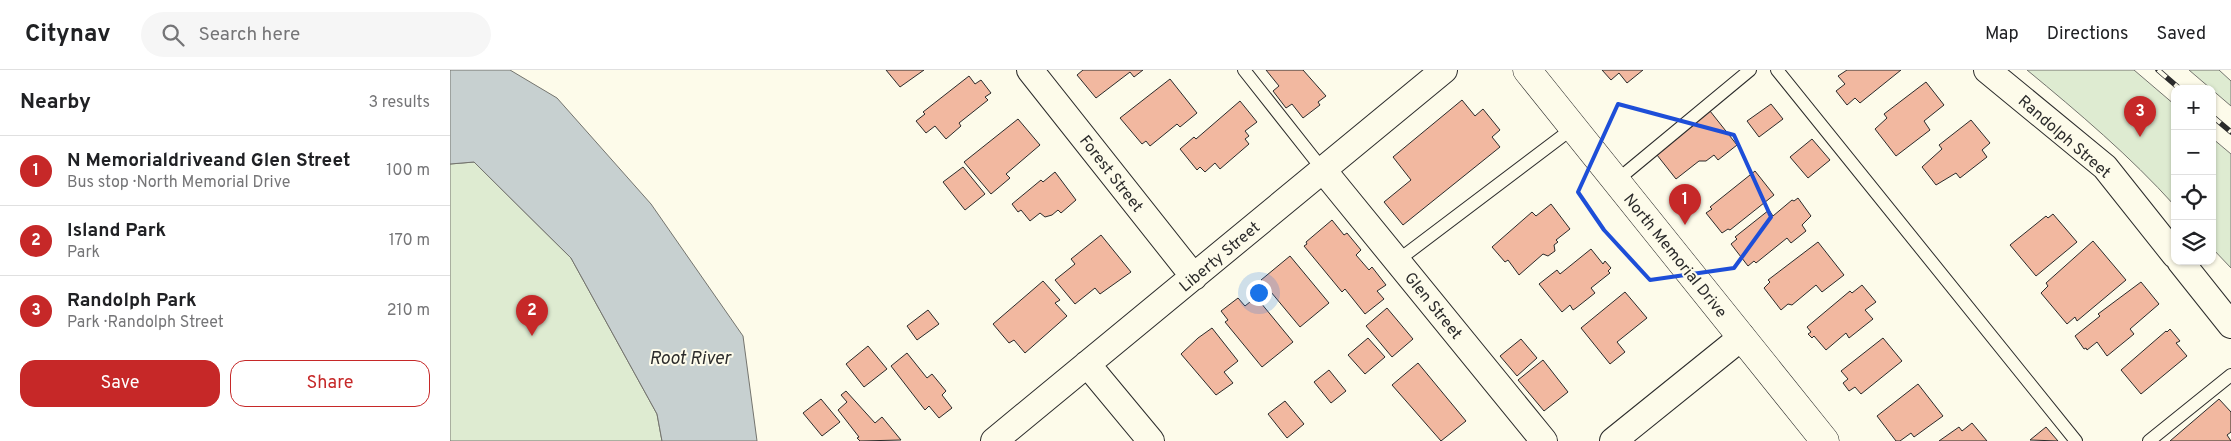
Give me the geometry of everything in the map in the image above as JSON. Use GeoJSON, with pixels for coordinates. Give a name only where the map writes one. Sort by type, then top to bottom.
{"type":"FeatureCollection","features":[{"type":"Feature","properties":{"kind":"main road","name":"North Memorial Drive"},"geometry":{"type":"LineString","coordinates":[[1526,70],[1825,441]]}},
{"type":"Feature","properties":{"kind":"street","name":"Forest Street"},"geometry":{"type":"LineString","coordinates":[[1030,70],[1194,276]]}},
{"type":"Feature","properties":{"kind":"street","name":"Liberty Street"},"geometry":{"type":"LineString","coordinates":[[994,441],[1444,70]]}},
{"type":"Feature","properties":{"kind":"street","name":"Randolph Street"},"geometry":{"type":"LineString","coordinates":[[1987,70],[2104,168],[2171,250]]}},
{"type":"Feature","properties":{"kind":"street","name":"Glen Street"},"geometry":{"type":"LineString","coordinates":[[1323,170],[1544,441]]}},
{"type":"Feature","properties":{"kind":"street"},"geometry":{"type":"LineString","coordinates":[[2183,265],[2231,324]]}},
{"type":"Feature","properties":{"kind":"street"},"geometry":{"type":"LineString","coordinates":[[1613,441],[1742,337]]}},
{"type":"Feature","properties":{"kind":"street"},"geometry":{"type":"LineString","coordinates":[[1088,364],[1151,441]]}},
{"type":"Feature","properties":{"kind":"lane"},"geometry":{"type":"LineString","coordinates":[[1244,70],[1323,170]]}},
{"type":"Feature","properties":{"kind":"lane"},"geometry":{"type":"LineString","coordinates":[[1616,181],[1750,70]]}},
{"type":"Feature","properties":{"kind":"lane"},"geometry":{"type":"LineString","coordinates":[[1777,70],[2076,441]]}},
{"type":"Feature","properties":{"kind":"lane"},"geometry":{"type":"LineString","coordinates":[[1397,261],[1574,128]]}},
{"type":"Feature","properties":{"kind":"lane"},"geometry":{"type":"LineString","coordinates":[[2149,441],[2231,375]]}},
{"type":"Feature","properties":{"kind":"highlighted area"},"geometry":{"type":"Polygon","coordinates":[[[1618,104],[1734,135],[1771,217],[1734,268],[1650,280],[1604,230],[1578,192],[1618,104]]]}},
{"type":"Feature","properties":{"kind":"green space"},"geometry":{"type":"Polygon","coordinates":[[[2027,70],[2134,70],[2171,102],[2171,202],[2122,152],[2027,70]]]}},
{"type":"Feature","properties":{"kind":"green space"},"geometry":{"type":"Polygon","coordinates":[[[2189,70],[2219,70],[2231,81],[2231,106],[2216,93],[2216,85],[2206,85],[2189,70]]]}},
{"type":"Feature","properties":{"kind":"green space"},"geometry":{"type":"Polygon","coordinates":[[[2216,141],[2231,154],[2231,268],[2216,252],[2216,141]]]}},
{"type":"Feature","properties":{"kind":"green space"},"geometry":{"type":"Polygon","coordinates":[[[474,162],[571,258],[657,414],[662,441],[450,441],[450,164],[474,162]]]}},
{"type":"Feature","properties":{"kind":"water","name":"Root River"},"geometry":{"type":"Polygon","coordinates":[[[450,70],[510,70],[557,98],[651,204],[743,336],[757,441],[662,441],[657,414],[571,258],[474,162],[450,164],[450,70]]]}},
{"type":"Feature","properties":{"kind":"building"},"geometry":{"type":"Polygon","coordinates":[[[886,70],[924,70],[900,87],[886,70]]]}},
{"type":"Feature","properties":{"kind":"building"},"geometry":{"type":"Polygon","coordinates":[[[1083,70],[1143,70],[1134,77],[1130,72],[1096,98],[1077,75],[1083,70]]]}},
{"type":"Feature","properties":{"kind":"building"},"geometry":{"type":"Polygon","coordinates":[[[1266,70],[1303,70],[1326,96],[1318,102],[1320,105],[1303,118],[1292,104],[1286,108],[1273,91],[1279,86],[1266,70]]]}},
{"type":"Feature","properties":{"kind":"building"},"geometry":{"type":"Polygon","coordinates":[[[1602,70],[1643,70],[1627,83],[1619,73],[1611,80],[1602,70]]]}},
{"type":"Feature","properties":{"kind":"building"},"geometry":{"type":"Polygon","coordinates":[[[1847,70],[1901,70],[1860,103],[1855,98],[1847,105],[1836,91],[1845,84],[1838,76],[1847,70]]]}},
{"type":"Feature","properties":{"kind":"building"},"geometry":{"type":"Polygon","coordinates":[[[969,76],[975,84],[981,80],[991,93],[985,97],[988,100],[959,123],[961,126],[946,139],[935,126],[926,133],[916,121],[925,114],[923,112],[969,76]]]}},
{"type":"Feature","properties":{"kind":"building"},"geometry":{"type":"Polygon","coordinates":[[[1170,79],[1197,113],[1180,127],[1177,124],[1150,146],[1146,141],[1142,144],[1120,118],[1170,79]]]}},
{"type":"Feature","properties":{"kind":"building"},"geometry":{"type":"Polygon","coordinates":[[[1926,82],[1944,105],[1924,121],[1930,130],[1896,156],[1875,129],[1887,118],[1884,114],[1926,82]]]}},
{"type":"Feature","properties":{"kind":"building"},"geometry":{"type":"Polygon","coordinates":[[[1462,100],[1475,116],[1483,109],[1500,130],[1492,137],[1500,147],[1403,225],[1384,202],[1411,180],[1393,157],[1462,100]]]}},
{"type":"Feature","properties":{"kind":"building"},"geometry":{"type":"Polygon","coordinates":[[[1240,101],[1257,122],[1245,131],[1249,136],[1245,139],[1249,144],[1220,169],[1215,163],[1205,172],[1200,167],[1197,170],[1180,149],[1194,137],[1196,139],[1240,101]]]}},
{"type":"Feature","properties":{"kind":"building"},"geometry":{"type":"Polygon","coordinates":[[[1771,104],[1783,119],[1759,137],[1747,121],[1771,104]]]}},
{"type":"Feature","properties":{"kind":"building"},"geometry":{"type":"Polygon","coordinates":[[[1710,111],[1737,145],[1718,160],[1714,155],[1706,161],[1699,161],[1676,179],[1657,155],[1710,111]]]}},
{"type":"Feature","properties":{"kind":"building"},"geometry":{"type":"Polygon","coordinates":[[[1018,119],[1040,145],[1006,174],[1010,178],[991,194],[964,162],[1018,119]]]}},
{"type":"Feature","properties":{"kind":"building"},"geometry":{"type":"Polygon","coordinates":[[[1971,120],[1990,143],[1982,150],[1987,157],[1960,178],[1956,173],[1936,185],[1922,167],[1942,149],[1939,145],[1971,120]]]}},
{"type":"Feature","properties":{"kind":"building"},"geometry":{"type":"Polygon","coordinates":[[[1812,139],[1830,160],[1808,178],[1790,157],[1812,139]]]}},
{"type":"Feature","properties":{"kind":"building"},"geometry":{"type":"Polygon","coordinates":[[[963,167],[985,194],[965,210],[943,182],[963,167]]]}},
{"type":"Feature","properties":{"kind":"building"},"geometry":{"type":"Polygon","coordinates":[[[1755,171],[1774,195],[1730,230],[1728,229],[1722,233],[1706,213],[1712,209],[1710,207],[1755,171]]]}},
{"type":"Feature","properties":{"kind":"building"},"geometry":{"type":"Polygon","coordinates":[[[1055,172],[1076,200],[1061,213],[1058,210],[1052,215],[1045,217],[1040,213],[1030,221],[1021,210],[1018,212],[1012,204],[1041,180],[1043,182],[1055,172]]]}},
{"type":"Feature","properties":{"kind":"building"},"geometry":{"type":"Polygon","coordinates":[[[1798,198],[1811,216],[1802,225],[1806,231],[1791,243],[1787,238],[1756,263],[1754,261],[1748,266],[1731,244],[1737,239],[1735,237],[1769,210],[1773,216],[1792,200],[1794,201],[1798,198]]]}},
{"type":"Feature","properties":{"kind":"building"},"geometry":{"type":"Polygon","coordinates":[[[1551,204],[1570,229],[1556,240],[1558,242],[1554,245],[1555,251],[1548,256],[1543,254],[1519,275],[1508,260],[1505,262],[1492,247],[1532,212],[1536,216],[1551,204]]]}},
{"type":"Feature","properties":{"kind":"building"},"geometry":{"type":"Polygon","coordinates":[[[2053,214],[2077,242],[2036,276],[2010,245],[2046,216],[2048,218],[2053,214]]]}},
{"type":"Feature","properties":{"kind":"building"},"geometry":{"type":"Polygon","coordinates":[[[1332,220],[1344,235],[1347,233],[1361,250],[1356,255],[1369,270],[1372,267],[1386,285],[1377,291],[1384,299],[1365,314],[1345,289],[1342,292],[1304,246],[1307,244],[1306,242],[1332,220]]]}},
{"type":"Feature","properties":{"kind":"building"},"geometry":{"type":"Polygon","coordinates":[[[1101,235],[1131,272],[1100,294],[1095,288],[1075,304],[1055,280],[1075,264],[1071,259],[1101,235]]]}},
{"type":"Feature","properties":{"kind":"building"},"geometry":{"type":"Polygon","coordinates":[[[2093,241],[2126,280],[2077,321],[2075,317],[2067,324],[2041,293],[2048,286],[2046,283],[2093,241]]]}},
{"type":"Feature","properties":{"kind":"building"},"geometry":{"type":"Polygon","coordinates":[[[1818,242],[1844,275],[1822,292],[1816,285],[1792,305],[1788,304],[1781,310],[1764,288],[1770,282],[1768,280],[1818,242]]]}},
{"type":"Feature","properties":{"kind":"building"},"geometry":{"type":"Polygon","coordinates":[[[1591,249],[1603,264],[1605,261],[1611,268],[1608,271],[1610,273],[1591,288],[1595,293],[1573,310],[1570,305],[1562,312],[1539,284],[1557,270],[1560,274],[1591,249]]]}},
{"type":"Feature","properties":{"kind":"building"},"geometry":{"type":"Polygon","coordinates":[[[1290,256],[1329,303],[1300,327],[1261,280],[1290,256]]]}},
{"type":"Feature","properties":{"kind":"building"},"geometry":{"type":"Polygon","coordinates":[[[1043,281],[1060,300],[1055,303],[1067,316],[1025,353],[1014,340],[1009,343],[993,324],[1043,281]]]}},
{"type":"Feature","properties":{"kind":"building"},"geometry":{"type":"Polygon","coordinates":[[[2141,282],[2159,304],[2130,329],[2134,334],[2107,356],[2097,342],[2087,350],[2086,348],[2084,349],[2075,336],[2100,316],[2098,314],[2141,282]]]}},
{"type":"Feature","properties":{"kind":"building"},"geometry":{"type":"Polygon","coordinates":[[[1862,285],[1876,302],[1865,310],[1873,319],[1849,338],[1846,333],[1826,350],[1814,336],[1812,338],[1808,334],[1811,332],[1807,327],[1850,291],[1852,293],[1862,285]]]}},
{"type":"Feature","properties":{"kind":"building"},"geometry":{"type":"Polygon","coordinates":[[[1625,292],[1647,318],[1617,342],[1625,352],[1610,364],[1581,328],[1625,292]]]}},
{"type":"Feature","properties":{"kind":"building"},"geometry":{"type":"Polygon","coordinates":[[[1256,297],[1293,342],[1262,367],[1225,322],[1228,320],[1221,311],[1238,298],[1245,306],[1256,297]]]}},
{"type":"Feature","properties":{"kind":"building"},"geometry":{"type":"Polygon","coordinates":[[[1387,308],[1413,339],[1392,357],[1366,326],[1387,308]]]}},
{"type":"Feature","properties":{"kind":"building"},"geometry":{"type":"Polygon","coordinates":[[[928,310],[939,324],[917,340],[907,326],[928,310]]]}},
{"type":"Feature","properties":{"kind":"building"},"geometry":{"type":"Polygon","coordinates":[[[1212,328],[1238,361],[1224,372],[1233,383],[1216,395],[1181,354],[1212,328]]]}},
{"type":"Feature","properties":{"kind":"building"},"geometry":{"type":"Polygon","coordinates":[[[2170,329],[2180,341],[2176,343],[2187,356],[2141,394],[2121,370],[2170,329]]]}},
{"type":"Feature","properties":{"kind":"building"},"geometry":{"type":"Polygon","coordinates":[[[1368,338],[1385,357],[1365,374],[1348,355],[1368,338]]]}},
{"type":"Feature","properties":{"kind":"building"},"geometry":{"type":"Polygon","coordinates":[[[1883,338],[1902,361],[1861,394],[1855,387],[1849,391],[1843,383],[1848,379],[1841,371],[1883,338]]]}},
{"type":"Feature","properties":{"kind":"building"},"geometry":{"type":"Polygon","coordinates":[[[1521,339],[1537,358],[1517,376],[1500,356],[1521,339]]]}},
{"type":"Feature","properties":{"kind":"building"},"geometry":{"type":"Polygon","coordinates":[[[868,346],[887,369],[864,387],[846,364],[868,346]]]}},
{"type":"Feature","properties":{"kind":"building"},"geometry":{"type":"Polygon","coordinates":[[[907,353],[927,378],[932,374],[946,391],[942,395],[952,408],[939,418],[929,406],[925,410],[891,366],[907,353]]]}},
{"type":"Feature","properties":{"kind":"building"},"geometry":{"type":"Polygon","coordinates":[[[1543,360],[1568,392],[1544,411],[1518,380],[1543,360]]]}},
{"type":"Feature","properties":{"kind":"building"},"geometry":{"type":"Polygon","coordinates":[[[1418,363],[1466,421],[1441,441],[1392,385],[1418,363]]]}},
{"type":"Feature","properties":{"kind":"building"},"geometry":{"type":"Polygon","coordinates":[[[1329,370],[1346,391],[1331,403],[1314,382],[1329,370]]]}},
{"type":"Feature","properties":{"kind":"building"},"geometry":{"type":"Polygon","coordinates":[[[1918,384],[1943,416],[1914,437],[1911,433],[1900,441],[1896,441],[1877,416],[1918,384]]]}},
{"type":"Feature","properties":{"kind":"building"},"geometry":{"type":"Polygon","coordinates":[[[846,391],[875,423],[882,417],[901,440],[860,441],[838,410],[847,402],[841,395],[846,391]]]}},
{"type":"Feature","properties":{"kind":"building"},"geometry":{"type":"Polygon","coordinates":[[[821,399],[840,422],[822,436],[803,413],[821,399]]]}},
{"type":"Feature","properties":{"kind":"building"},"geometry":{"type":"Polygon","coordinates":[[[2219,399],[2231,412],[2231,432],[2227,435],[2231,441],[2170,441],[2219,399]]]}},
{"type":"Feature","properties":{"kind":"building"},"geometry":{"type":"Polygon","coordinates":[[[1285,401],[1304,424],[1287,438],[1268,414],[1285,401]]]}},
{"type":"Feature","properties":{"kind":"building"},"geometry":{"type":"Polygon","coordinates":[[[1972,423],[1987,441],[1939,441],[1959,427],[1962,431],[1972,423]]]}},
{"type":"Feature","properties":{"kind":"building"},"geometry":{"type":"Polygon","coordinates":[[[2046,427],[2058,441],[2030,440],[2046,427]]]}},
{"type":"Feature","properties":{"kind":"railway"},"geometry":{"type":"LineString","coordinates":[[2158,70],[2175,85]]}},
{"type":"Feature","properties":{"kind":"railway"},"geometry":{"type":"LineString","coordinates":[[2216,119],[2231,132]]}},
{"type":"Feature","properties":{"kind":"place","name":"Randolph Park"},"geometry":{"type":"Point","coordinates":[2140,137]}},
{"type":"Feature","properties":{"kind":"place","name":"N Memorialdriveand Glen Street"},"geometry":{"type":"Point","coordinates":[1685,225]}},
{"type":"Feature","properties":{"kind":"place","name":"Island Park"},"geometry":{"type":"Point","coordinates":[532,336]}}]}
